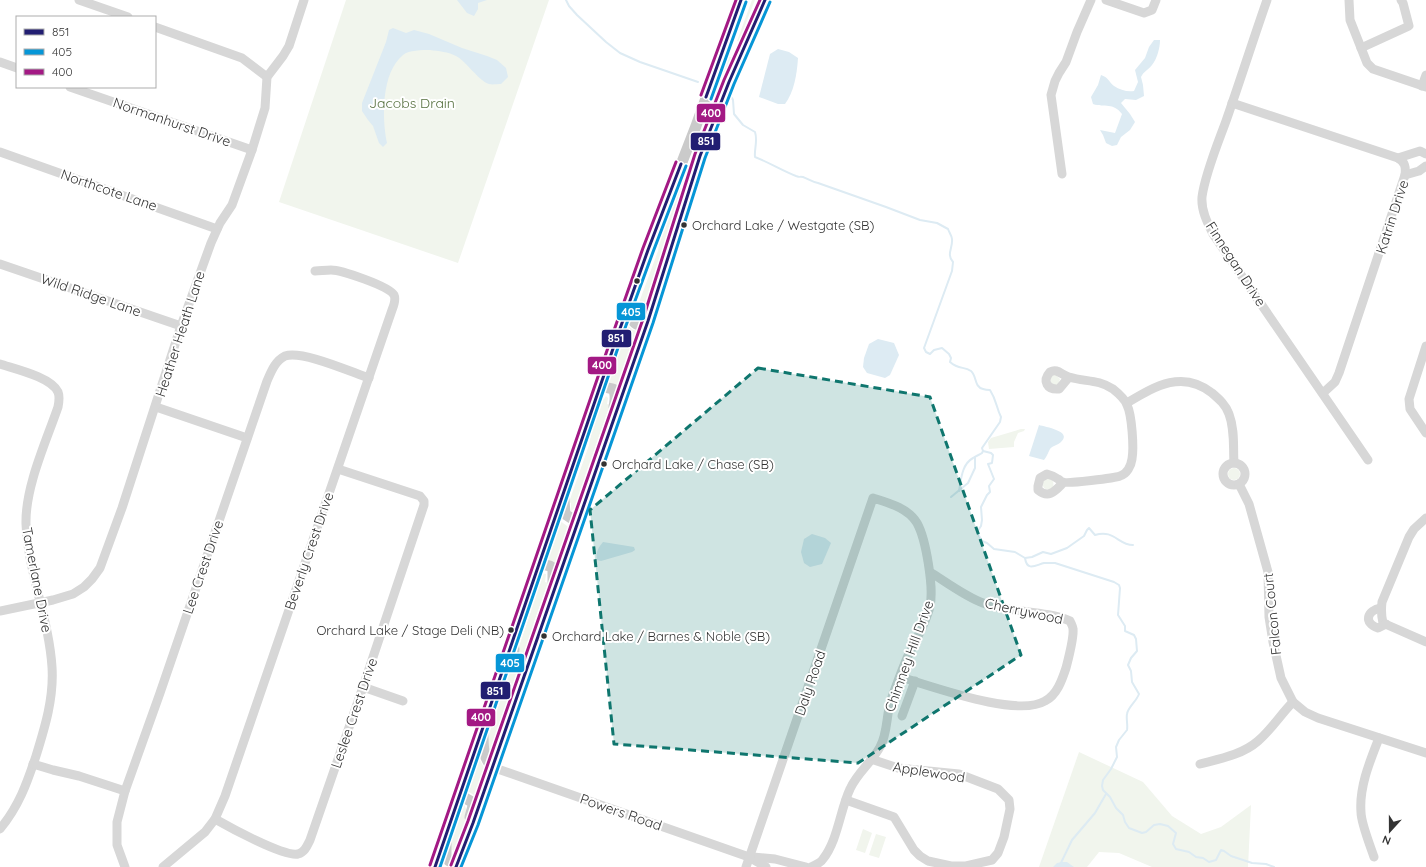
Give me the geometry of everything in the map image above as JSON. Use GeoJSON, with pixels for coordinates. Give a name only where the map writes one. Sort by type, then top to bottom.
{"type":"FeatureCollection","features":[{"type":"Feature","properties":{"kind":"main road"},"geometry":{"type":"LineString","coordinates":[[435,867],[457,798],[539,566],[598,389],[658,224],[685,156],[741,0]]}},
{"type":"Feature","properties":{"kind":"main road"},"geometry":{"type":"LineString","coordinates":[[447,830],[446,857],[449,861],[457,865],[648,321],[700,156],[729,82],[765,0]]}},
{"type":"Feature","properties":{"kind":"main road"},"geometry":{"type":"LineString","coordinates":[[725,43],[727,46],[736,50],[745,48]]}},
{"type":"Feature","properties":{"kind":"main road"},"geometry":{"type":"LineString","coordinates":[[685,156],[689,159],[690,165],[688,197]]}},
{"type":"Feature","properties":{"kind":"main road"},"geometry":{"type":"LineString","coordinates":[[630,302],[633,322],[643,324],[648,321]]}},
{"type":"Feature","properties":{"kind":"main road"},"geometry":{"type":"LineString","coordinates":[[598,389],[609,388],[613,389],[616,393],[612,425]]}},
{"type":"Feature","properties":{"kind":"main road"},"geometry":{"type":"LineString","coordinates":[[564,492],[565,514],[571,518],[579,518]]}},
{"type":"Feature","properties":{"kind":"main road"},"geometry":{"type":"LineString","coordinates":[[539,566],[546,565],[553,568],[554,575],[552,597]]}},
{"type":"Feature","properties":{"kind":"main road"},"geometry":{"type":"LineString","coordinates":[[516,632],[513,661],[519,668],[527,667]]}},
{"type":"Feature","properties":{"kind":"main road"},"geometry":{"type":"LineString","coordinates":[[483,727],[484,753],[487,761],[492,767]]}},
{"type":"Feature","properties":{"kind":"main road"},"geometry":{"type":"LineString","coordinates":[[457,798],[465,798],[469,800],[473,806],[463,849]]}},
{"type":"Feature","properties":{"kind":"street"},"geometry":{"type":"LineString","coordinates":[[79,0],[125,16]]}},
{"type":"Feature","properties":{"kind":"street"},"geometry":{"type":"LineString","coordinates":[[156,27],[242,58],[267,76],[289,46],[304,0]]}},
{"type":"Feature","properties":{"kind":"street"},"geometry":{"type":"LineString","coordinates":[[1062,174],[1051,96],[1055,81],[1066,62],[1091,0]]}},
{"type":"Feature","properties":{"kind":"street"},"geometry":{"type":"LineString","coordinates":[[1106,0],[1144,13],[1152,10],[1156,0]]}},
{"type":"Feature","properties":{"kind":"street","name":"Finnegan Drive"},"geometry":{"type":"LineString","coordinates":[[1267,0],[1206,181],[1202,196],[1202,207],[1213,234],[1368,460]]}},
{"type":"Feature","properties":{"kind":"street"},"geometry":{"type":"LineString","coordinates":[[1349,0],[1350,20],[1367,63],[1373,69],[1424,86],[1426,75]]}},
{"type":"Feature","properties":{"kind":"street"},"geometry":{"type":"LineString","coordinates":[[1361,48],[1410,26],[1404,1]]}},
{"type":"Feature","properties":{"kind":"street"},"geometry":{"type":"LineString","coordinates":[[0,62],[16,68]]}},
{"type":"Feature","properties":{"kind":"street","name":"Heather Heath Lane"},"geometry":{"type":"LineString","coordinates":[[0,611],[40,603],[73,594],[84,588],[100,568],[156,407],[181,326],[211,243],[217,229],[232,205],[252,150],[265,108],[267,76]]}},
{"type":"Feature","properties":{"kind":"street","name":"Normanhurst Drive"},"geometry":{"type":"LineString","coordinates":[[73,88],[252,150]]}},
{"type":"Feature","properties":{"kind":"street","name":"Katrin Drive"},"geometry":{"type":"LineString","coordinates":[[1232,103],[1398,158],[1402,160],[1406,167],[1405,175],[1339,373],[1335,382],[1323,393]]}},
{"type":"Feature","properties":{"kind":"street"},"geometry":{"type":"LineString","coordinates":[[1398,158],[1420,151],[1426,154]]}},
{"type":"Feature","properties":{"kind":"street","name":"Northcote Lane"},"geometry":{"type":"LineString","coordinates":[[0,152],[217,229]]}},
{"type":"Feature","properties":{"kind":"street"},"geometry":{"type":"LineString","coordinates":[[1405,175],[1419,171],[1426,166]]}},
{"type":"Feature","properties":{"kind":"street","name":"Wild Ridge Lane"},"geometry":{"type":"LineString","coordinates":[[0,264],[181,326]]}},
{"type":"Feature","properties":{"kind":"street","name":"Beverly Crest Drive"},"geometry":{"type":"LineString","coordinates":[[163,867],[204,832],[215,819],[235,767],[395,299],[394,294],[383,286],[342,272],[332,270],[315,271]]}},
{"type":"Feature","properties":{"kind":"street"},"geometry":{"type":"LineString","coordinates":[[1426,346],[1409,399],[1410,409],[1426,433]]}},
{"type":"Feature","properties":{"kind":"street","name":"Lee Crest Drive"},"geometry":{"type":"LineString","coordinates":[[125,867],[117,845],[116,822],[125,791],[267,381],[275,364],[284,357],[295,354],[326,362],[369,378]]}},
{"type":"Feature","properties":{"kind":"street","name":"Tamerlane Drive"},"geometry":{"type":"LineString","coordinates":[[0,364],[45,379],[53,385],[58,392],[59,398],[58,407],[31,489],[26,524],[29,550],[49,647],[52,667],[52,692],[49,713],[33,764],[18,803],[0,829]]}},
{"type":"Feature","properties":{"kind":"street"},"geometry":{"type":"LineString","coordinates":[[1063,483],[1121,476],[1126,473],[1132,460],[1133,453],[1130,412],[1127,403],[1108,386],[1098,382],[1070,378]]}},
{"type":"Feature","properties":{"kind":"street"},"geometry":{"type":"LineString","coordinates":[[1127,403],[1155,387],[1175,382],[1188,382],[1206,388],[1218,398],[1229,412],[1233,434],[1234,463]]}},
{"type":"Feature","properties":{"kind":"street"},"geometry":{"type":"LineString","coordinates":[[156,407],[247,438]]}},
{"type":"Feature","properties":{"kind":"street"},"geometry":{"type":"LineString","coordinates":[[1234,463],[1241,466],[1245,472],[1244,479],[1236,486],[1228,484],[1224,479],[1223,472],[1227,465],[1234,463]]}},
{"type":"Feature","properties":{"kind":"street","name":"Leslee Crest Drive"},"geometry":{"type":"LineString","coordinates":[[215,819],[243,834],[290,853],[299,854],[305,849],[310,840],[422,514],[424,501],[420,496],[338,469]]}},
{"type":"Feature","properties":{"kind":"street","name":"Falcon Court"},"geometry":{"type":"LineString","coordinates":[[1239,484],[1249,504],[1268,572],[1269,617],[1273,642],[1281,678],[1293,702]]}},
{"type":"Feature","properties":{"kind":"street","name":"Chimney Hill Drive"},"geometry":{"type":"LineString","coordinates":[[811,867],[823,860],[833,841],[846,800],[856,778],[880,746],[885,732],[890,702],[907,658],[919,636],[930,606],[932,589],[930,572],[923,539],[917,523],[908,513],[899,507],[873,498]]}},
{"type":"Feature","properties":{"kind":"street","name":"Daly Road"},"geometry":{"type":"LineString","coordinates":[[746,867],[873,498]]}},
{"type":"Feature","properties":{"kind":"street"},"geometry":{"type":"LineString","coordinates":[[1426,518],[1414,529],[1409,537],[1382,602],[1381,608],[1383,623],[1426,642]]}},
{"type":"Feature","properties":{"kind":"street","name":"Cherrywood"},"geometry":{"type":"LineString","coordinates":[[900,677],[959,695],[1021,707],[1034,706],[1046,701],[1054,693],[1061,682],[1066,667],[1073,629],[1070,621],[1062,618],[982,603],[930,572]]}},
{"type":"Feature","properties":{"kind":"street"},"geometry":{"type":"LineString","coordinates":[[1381,608],[1375,609],[1371,612],[1369,622],[1378,628],[1386,624]]}},
{"type":"Feature","properties":{"kind":"street"},"geometry":{"type":"LineString","coordinates":[[902,716],[915,681]]}},
{"type":"Feature","properties":{"kind":"street"},"geometry":{"type":"LineString","coordinates":[[363,688],[403,701]]}},
{"type":"Feature","properties":{"kind":"street"},"geometry":{"type":"LineString","coordinates":[[1200,764],[1241,752],[1257,742],[1269,731],[1277,719],[1293,702],[1304,712],[1311,715],[1426,754]]}},
{"type":"Feature","properties":{"kind":"street"},"geometry":{"type":"LineString","coordinates":[[1374,857],[1361,814],[1361,800],[1367,772],[1379,738]]}},
{"type":"Feature","properties":{"kind":"street","name":"Applewood"},"geometry":{"type":"LineString","coordinates":[[846,800],[894,817],[914,850],[928,861],[951,866],[966,866],[992,860],[998,853],[1004,837],[1010,809],[1008,800],[998,789],[959,774],[898,768],[871,759]]}},
{"type":"Feature","properties":{"kind":"street"},"geometry":{"type":"LineString","coordinates":[[33,764],[79,776],[125,791]]}},
{"type":"Feature","properties":{"kind":"street","name":"Powers Road"},"geometry":{"type":"LineString","coordinates":[[492,767],[749,857]]}},
{"type":"Feature","properties":{"kind":"street"},"geometry":{"type":"LineString","coordinates":[[749,857],[775,859],[788,865],[806,867]]}},
{"type":"Feature","properties":{"kind":"street"},"geometry":{"type":"LineString","coordinates":[[749,857],[766,867]]}},
{"type":"Feature","properties":{"kind":"highlighted area"},"geometry":{"type":"Polygon","coordinates":[[[758,368],[930,397],[1021,655],[858,763],[614,744],[590,510],[758,368]]]}},
{"type":"Feature","properties":{"kind":"green space","name":"Jacobs Drain"},"geometry":{"type":"Polygon","coordinates":[[[346,0],[549,0],[458,263],[279,202],[346,0]]]}},
{"type":"Feature","properties":{"kind":"green space"},"geometry":{"type":"Polygon","coordinates":[[[752,0],[755,0],[746,23],[741,42],[737,41],[752,0]]]}},
{"type":"Feature","properties":{"kind":"green space"},"geometry":{"type":"Polygon","coordinates":[[[728,56],[734,59],[715,102],[696,154],[693,153],[728,56]]]}},
{"type":"Feature","properties":{"kind":"green space"},"geometry":{"type":"Polygon","coordinates":[[[687,168],[674,212],[671,233],[645,314],[642,313],[640,317],[638,316],[639,309],[637,308],[658,251],[662,229],[687,168]]]}},
{"type":"Feature","properties":{"kind":"green space"},"geometry":{"type":"Polygon","coordinates":[[[627,325],[633,330],[639,331],[619,389],[607,382],[627,325]]]}},
{"type":"Feature","properties":{"kind":"green space"},"geometry":{"type":"Polygon","coordinates":[[[1055,374],[1060,379],[1058,385],[1051,385],[1050,377],[1055,374]]]}},
{"type":"Feature","properties":{"kind":"green space"},"geometry":{"type":"Polygon","coordinates":[[[606,396],[608,398],[607,404],[610,405],[590,463],[586,485],[577,508],[571,511],[571,503],[569,502],[589,445],[593,424],[602,398],[604,399],[606,396]]]}},
{"type":"Feature","properties":{"kind":"green space"},"geometry":{"type":"Polygon","coordinates":[[[1025,429],[1024,431],[1018,433],[1014,442],[1014,447],[989,449],[988,442],[991,438],[1025,429]]]}},
{"type":"Feature","properties":{"kind":"green space"},"geometry":{"type":"Polygon","coordinates":[[[1232,468],[1236,468],[1240,474],[1236,480],[1232,480],[1228,476],[1228,472],[1232,468]]]}},
{"type":"Feature","properties":{"kind":"green space"},"geometry":{"type":"Polygon","coordinates":[[[1048,478],[1052,480],[1054,484],[1052,488],[1048,490],[1044,488],[1042,484],[1044,480],[1048,478]]]}},
{"type":"Feature","properties":{"kind":"green space"},"geometry":{"type":"Polygon","coordinates":[[[559,520],[571,527],[557,565],[546,559],[559,520]]]}},
{"type":"Feature","properties":{"kind":"green space"},"geometry":{"type":"Polygon","coordinates":[[[541,573],[546,574],[545,582],[548,583],[534,622],[531,643],[526,656],[524,655],[520,660],[520,650],[518,649],[531,611],[535,590],[541,573]]]}},
{"type":"Feature","properties":{"kind":"green space"},"geometry":{"type":"Polygon","coordinates":[[[508,668],[512,672],[520,675],[493,750],[489,750],[487,742],[508,668]]]}},
{"type":"Feature","properties":{"kind":"green space"},"geometry":{"type":"Polygon","coordinates":[[[1079,752],[1143,782],[1172,816],[1201,834],[1221,827],[1251,805],[1248,867],[1152,867],[1119,853],[1099,852],[1087,867],[1039,867],[1079,752]]]}},
{"type":"Feature","properties":{"kind":"green space"},"geometry":{"type":"Polygon","coordinates":[[[477,755],[486,771],[477,797],[466,790],[477,755]]]}},
{"type":"Feature","properties":{"kind":"green space"},"geometry":{"type":"Polygon","coordinates":[[[464,804],[466,809],[469,811],[461,833],[458,852],[449,849],[460,805],[463,806],[464,804]]]}},
{"type":"Feature","properties":{"kind":"green space"},"geometry":{"type":"Polygon","coordinates":[[[863,829],[872,833],[865,853],[856,850],[863,829]]]}},
{"type":"Feature","properties":{"kind":"green space"},"geometry":{"type":"Polygon","coordinates":[[[876,834],[886,837],[879,858],[869,855],[876,834]]]}},
{"type":"Feature","properties":{"kind":"shaded area"},"geometry":{"type":"Polygon","coordinates":[[[457,0],[487,0],[478,3],[478,9],[474,16],[467,13],[457,0]]]}},
{"type":"Feature","properties":{"kind":"shaded area"},"geometry":{"type":"Polygon","coordinates":[[[393,28],[406,33],[414,30],[429,34],[462,48],[497,60],[506,68],[508,77],[501,84],[489,84],[481,79],[464,62],[453,55],[430,50],[406,53],[396,63],[387,84],[384,121],[387,143],[383,147],[379,143],[373,126],[362,111],[362,103],[386,42],[389,30],[393,28]]]}},
{"type":"Feature","properties":{"kind":"shaded area"},"geometry":{"type":"Polygon","coordinates":[[[1154,40],[1160,40],[1157,57],[1151,67],[1143,73],[1141,77],[1144,96],[1136,100],[1125,99],[1121,103],[1135,122],[1130,130],[1121,137],[1117,145],[1112,146],[1106,143],[1100,130],[1115,133],[1122,114],[1115,108],[1093,104],[1091,97],[1098,85],[1101,75],[1119,89],[1134,91],[1138,82],[1135,70],[1145,58],[1149,47],[1154,40]]]}},
{"type":"Feature","properties":{"kind":"shaded area"},"geometry":{"type":"Polygon","coordinates":[[[778,49],[789,52],[798,58],[797,70],[791,94],[785,104],[778,104],[759,97],[770,54],[778,49]]]}},
{"type":"Feature","properties":{"kind":"shaded area"},"geometry":{"type":"Polygon","coordinates":[[[878,339],[894,343],[899,355],[890,375],[885,378],[867,373],[863,367],[864,358],[869,344],[878,339]]]}},
{"type":"Feature","properties":{"kind":"shaded area"},"geometry":{"type":"Polygon","coordinates":[[[1039,425],[1061,432],[1064,438],[1061,442],[1051,448],[1044,460],[1029,456],[1039,425]]]}},
{"type":"Feature","properties":{"kind":"shaded area"},"geometry":{"type":"Polygon","coordinates":[[[812,534],[825,538],[831,543],[822,564],[810,567],[804,563],[801,552],[804,539],[812,534]]]}},
{"type":"Feature","properties":{"kind":"shaded area"},"geometry":{"type":"Polygon","coordinates":[[[603,542],[634,547],[635,550],[601,561],[597,560],[597,552],[603,542]]]}},
{"type":"Feature","properties":{"kind":"shaded area"},"geometry":{"type":"Polygon","coordinates":[[[1067,862],[1074,867],[1053,867],[1057,863],[1067,862]]]}},
{"type":"Feature","properties":{"kind":"waterway"},"geometry":{"type":"LineString","coordinates":[[566,0],[577,15],[620,53],[640,62],[698,82]]}},
{"type":"Feature","properties":{"kind":"waterway"},"geometry":{"type":"LineString","coordinates":[[732,98],[734,114],[743,125],[755,132],[755,157],[796,176],[803,177],[920,220],[937,223],[948,229],[952,237],[950,254],[953,262],[952,271],[924,348],[926,352],[930,354],[934,350],[942,348],[949,354],[951,358],[950,362],[956,366],[971,371],[978,386],[980,388],[990,390],[1001,417],[1000,422],[982,448],[983,451],[993,455],[992,463],[988,464],[994,479],[989,486],[990,492],[981,507],[982,520],[981,526],[977,532],[982,541],[994,549],[1015,552],[1025,558],[1032,557],[1043,552],[1051,554],[1067,548],[1084,536],[1089,528],[1095,535],[1107,534],[1123,543],[1133,545]]}},
{"type":"Feature","properties":{"kind":"waterway"},"geometry":{"type":"LineString","coordinates":[[959,491],[960,482],[966,464],[983,451]]}},
{"type":"Feature","properties":{"kind":"waterway"},"geometry":{"type":"LineString","coordinates":[[951,497],[968,483],[975,468],[975,457]]}},
{"type":"Feature","properties":{"kind":"waterway"},"geometry":{"type":"LineString","coordinates":[[1025,558],[1026,562],[1030,566],[1044,563],[1055,563],[1114,582],[1119,585],[1118,615],[1125,626],[1125,631],[1134,635],[1136,639],[1137,651],[1131,658],[1128,665],[1131,671],[1132,682],[1139,694],[1128,711],[1127,730],[1119,740],[1116,747],[1117,757],[1103,780],[1102,786],[1103,790],[1110,797],[1116,808],[1123,815],[1129,828],[1142,833],[1146,832],[1154,825],[1160,824],[1168,826],[1176,833],[1173,844],[1176,849],[1189,852],[1196,857],[1203,858],[1209,862],[1216,860],[1221,850],[1231,856],[1252,863],[1266,864],[1274,867]]}},
{"type":"Feature","properties":{"kind":"waterway"},"geometry":{"type":"LineString","coordinates":[[1059,867],[1072,840],[1095,813],[1106,794]]}},
{"type":"Feature","properties":{"kind":"transit line","name":"400"},"geometry":{"type":"LineString","coordinates":[[701,95],[736,0]]}},
{"type":"Feature","properties":{"kind":"transit line","name":"851"},"geometry":{"type":"LineString","coordinates":[[706,97],[741,0]]}},
{"type":"Feature","properties":{"kind":"transit line","name":"400"},"geometry":{"type":"LineString","coordinates":[[451,865],[468,821],[643,319],[695,154],[724,80],[760,0]]}},
{"type":"Feature","properties":{"kind":"transit line","name":"851"},"geometry":{"type":"LineString","coordinates":[[456,867],[473,823],[648,321],[700,156],[729,82],[765,0]]}},
{"type":"Feature","properties":{"kind":"transit line","name":"405"},"geometry":{"type":"LineString","coordinates":[[711,99],[746,2]]}},
{"type":"Feature","properties":{"kind":"transit line","name":"405"},"geometry":{"type":"LineString","coordinates":[[461,867],[478,825],[653,323],[705,158],[734,84],[770,2]]}},
{"type":"Feature","properties":{"kind":"transit line","name":"400"},"geometry":{"type":"LineString","coordinates":[[430,865],[612,336],[643,248],[676,162]]}},
{"type":"Feature","properties":{"kind":"transit line","name":"851"},"geometry":{"type":"LineString","coordinates":[[435,867],[617,337],[681,164]]}},
{"type":"Feature","properties":{"kind":"transit line","name":"405"},"geometry":{"type":"LineString","coordinates":[[440,867],[621,339],[686,166]]}},
{"type":"Feature","properties":{"kind":"place","name":"Orchard Lake / Westgate (SB)"},"geometry":{"type":"Point","coordinates":[684,225]}},
{"type":"Feature","properties":{"kind":"place","name":"Orchard Lake / Chase (SB)"},"geometry":{"type":"Point","coordinates":[604,464]}},
{"type":"Feature","properties":{"kind":"place","name":"Orchard Lake / Stage Deli (NB)"},"geometry":{"type":"Point","coordinates":[511,630]}},
{"type":"Feature","properties":{"kind":"place","name":"Orchard Lake / Barnes & Noble (SB)"},"geometry":{"type":"Point","coordinates":[544,636]}}]}
